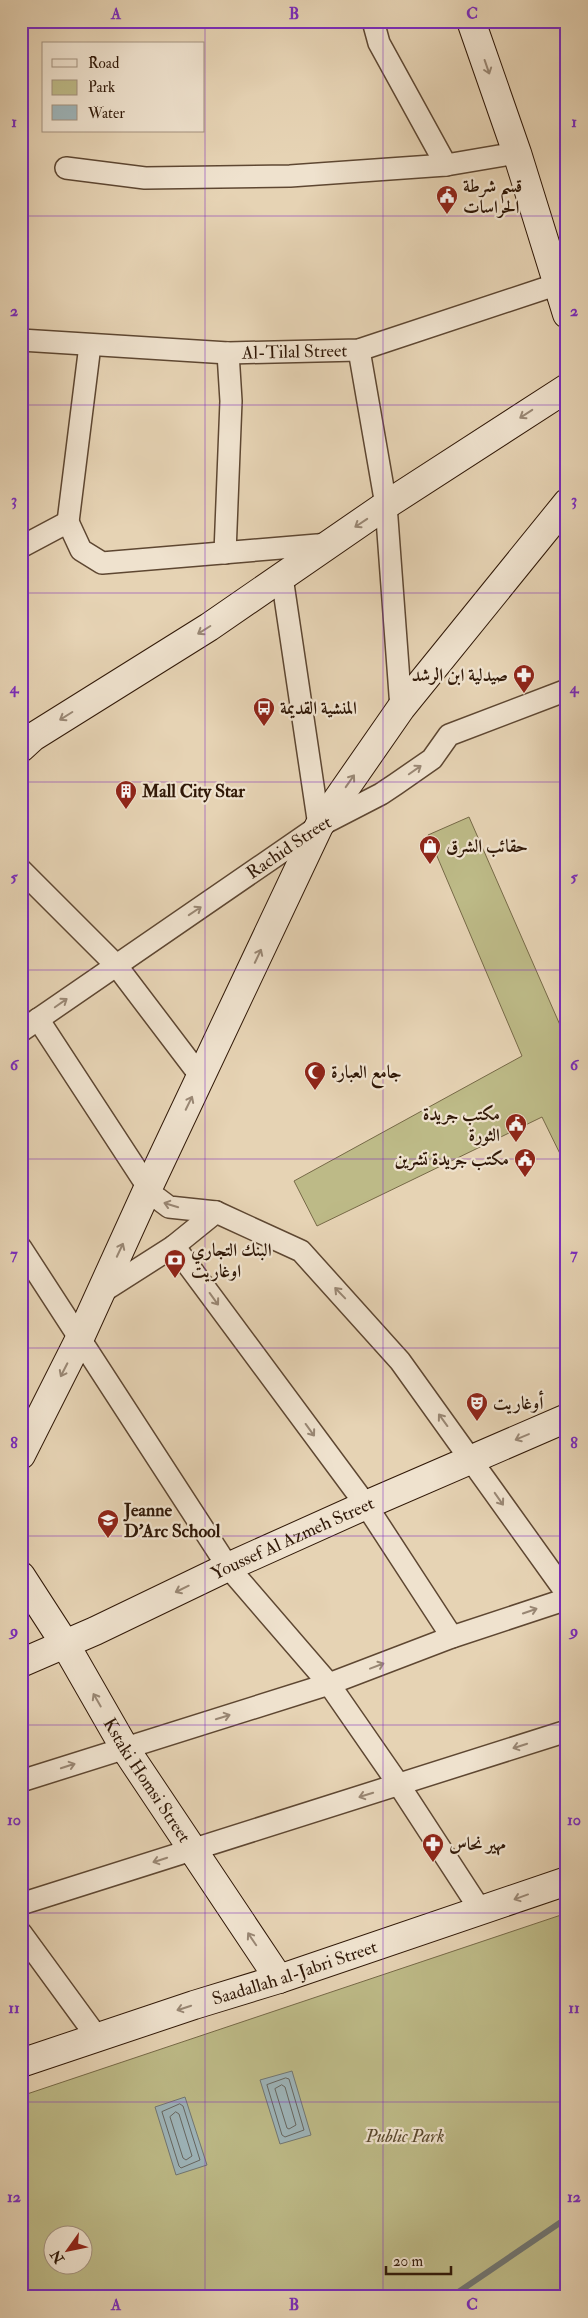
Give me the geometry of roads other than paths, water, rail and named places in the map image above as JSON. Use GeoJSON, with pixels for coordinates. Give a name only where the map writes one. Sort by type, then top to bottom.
{"type":"FeatureCollection","features":[{"type":"Feature","properties":{"kind":"main road"},"geometry":{"type":"LineString","coordinates":[[471,21],[517,153],[567,314]]}},
{"type":"Feature","properties":{"kind":"main road"},"geometry":{"type":"LineString","coordinates":[[541,230],[567,247]]}},
{"type":"Feature","properties":{"kind":"main road"},"geometry":{"type":"LineString","coordinates":[[21,748],[33,737],[209,627],[386,505],[567,388]]}},
{"type":"Feature","properties":{"kind":"main road"},"geometry":{"type":"LineString","coordinates":[[21,1455],[79,1340],[149,1186],[319,826],[401,708],[567,503]]}},
{"type":"Feature","properties":{"kind":"main road","name":"Youssef Al Azmeh Street"},"geometry":{"type":"LineString","coordinates":[[21,1662],[65,1644],[228,1567],[366,1505],[567,1418]]}},
{"type":"Feature","properties":{"kind":"main road","name":"Kstaki Homsi Street"},"geometry":{"type":"LineString","coordinates":[[21,1576],[65,1644],[124,1747],[279,1979]]}},
{"type":"Feature","properties":{"kind":"main road","name":"Saadallah al-Jabri Street"},"geometry":{"type":"LineString","coordinates":[[21,2063],[96,2037],[279,1979],[567,1881]]}},
{"type":"Feature","properties":{"kind":"street"},"geometry":{"type":"LineString","coordinates":[[373,21],[379,43],[446,165]]}},
{"type":"Feature","properties":{"kind":"street"},"geometry":{"type":"LineString","coordinates":[[66,168],[145,178],[290,176],[446,165],[517,153]]}},
{"type":"Feature","properties":{"kind":"street","name":"Al-Tilal Street"},"geometry":{"type":"LineString","coordinates":[[21,340],[228,353],[359,350],[558,284]]}},
{"type":"Feature","properties":{"kind":"street"},"geometry":{"type":"LineString","coordinates":[[90,345],[68,522],[81,550],[102,564],[329,544]]}},
{"type":"Feature","properties":{"kind":"street"},"geometry":{"type":"LineString","coordinates":[[359,350],[386,505],[401,708]]}},
{"type":"Feature","properties":{"kind":"street"},"geometry":{"type":"LineString","coordinates":[[225,553],[231,401],[228,353]]}},
{"type":"Feature","properties":{"kind":"street"},"geometry":{"type":"LineString","coordinates":[[21,547],[68,522]]}},
{"type":"Feature","properties":{"kind":"street"},"geometry":{"type":"LineString","coordinates":[[282,577],[319,826]]}},
{"type":"Feature","properties":{"kind":"street","name":"Rachid Street"},"geometry":{"type":"LineString","coordinates":[[30,1025],[319,826],[381,794],[396,784],[432,759],[449,735],[567,690]]}},
{"type":"Feature","properties":{"kind":"street"},"geometry":{"type":"LineString","coordinates":[[21,870],[116,965],[201,1077]]}},
{"type":"Feature","properties":{"kind":"street"},"geometry":{"type":"LineString","coordinates":[[30,1025],[154,1194],[169,1207],[216,1212],[301,1251],[400,1361],[567,1594]]}},
{"type":"Feature","properties":{"kind":"street"},"geometry":{"type":"LineString","coordinates":[[99,1294],[174,1246],[216,1212]]}},
{"type":"Feature","properties":{"kind":"street"},"geometry":{"type":"LineString","coordinates":[[174,1246],[366,1505],[452,1637]]}},
{"type":"Feature","properties":{"kind":"street"},"geometry":{"type":"LineString","coordinates":[[21,1248],[228,1567],[329,1684],[400,1785],[481,1911]]}},
{"type":"Feature","properties":{"kind":"street"},"geometry":{"type":"LineString","coordinates":[[21,1781],[329,1684],[452,1637],[567,1598]]}},
{"type":"Feature","properties":{"kind":"street"},"geometry":{"type":"LineString","coordinates":[[21,1904],[567,1731]]}},
{"type":"Feature","properties":{"kind":"street"},"geometry":{"type":"LineString","coordinates":[[21,1933],[96,2037]]}},
{"type":"Feature","properties":{"kind":"water"},"geometry":{"type":"Polygon","coordinates":[[[292,2071],[311,2135],[280,2144],[260,2080],[292,2071]]]}},
{"type":"Feature","properties":{"kind":"water"},"geometry":{"type":"Polygon","coordinates":[[[185,2097],[207,2165],[176,2175],[155,2107],[185,2097]]]}},
{"type":"Feature","properties":{"kind":"waterway"},"geometry":{"type":"LineString","coordinates":[[451,2297],[567,2218]]}},
{"type":"Feature","properties":{"kind":"place","name":"قسم شرطة الحراسات"},"geometry":{"type":"Point","coordinates":[447,215]}},
{"type":"Feature","properties":{"kind":"place","name":"صيدلية ابن الرشد"},"geometry":{"type":"Point","coordinates":[524,694]}},
{"type":"Feature","properties":{"kind":"place","name":"المنشية القديمة"},"geometry":{"type":"Point","coordinates":[264,727]}},
{"type":"Feature","properties":{"kind":"place","name":"Mall City Star"},"geometry":{"type":"Point","coordinates":[126,810]}},
{"type":"Feature","properties":{"kind":"place","name":"حقائب الشرق"},"geometry":{"type":"Point","coordinates":[430,865]}},
{"type":"Feature","properties":{"kind":"place","name":"جامع العبارة"},"geometry":{"type":"Point","coordinates":[315,1091]}},
{"type":"Feature","properties":{"kind":"place","name":"مكتب جريدة الثورة"},"geometry":{"type":"Point","coordinates":[516,1143]}},
{"type":"Feature","properties":{"kind":"place","name":"مكتب جريدة تشرين"},"geometry":{"type":"Point","coordinates":[525,1178]}},
{"type":"Feature","properties":{"kind":"place","name":"البنك التجاري اوغاريت"},"geometry":{"type":"Point","coordinates":[175,1279]}},
{"type":"Feature","properties":{"kind":"place","name":"أوغاريت"},"geometry":{"type":"Point","coordinates":[477,1422]}},
{"type":"Feature","properties":{"kind":"place","name":"Jeanne D'Arc School"},"geometry":{"type":"Point","coordinates":[108,1539]}},
{"type":"Feature","properties":{"kind":"place","name":"مهير نحاس"},"geometry":{"type":"Point","coordinates":[433,1863]}},
{"type":"Feature","properties":{"kind":"park label","name":"Public Park"},"geometry":{"type":"Point","coordinates":[405,2136]}}]}
